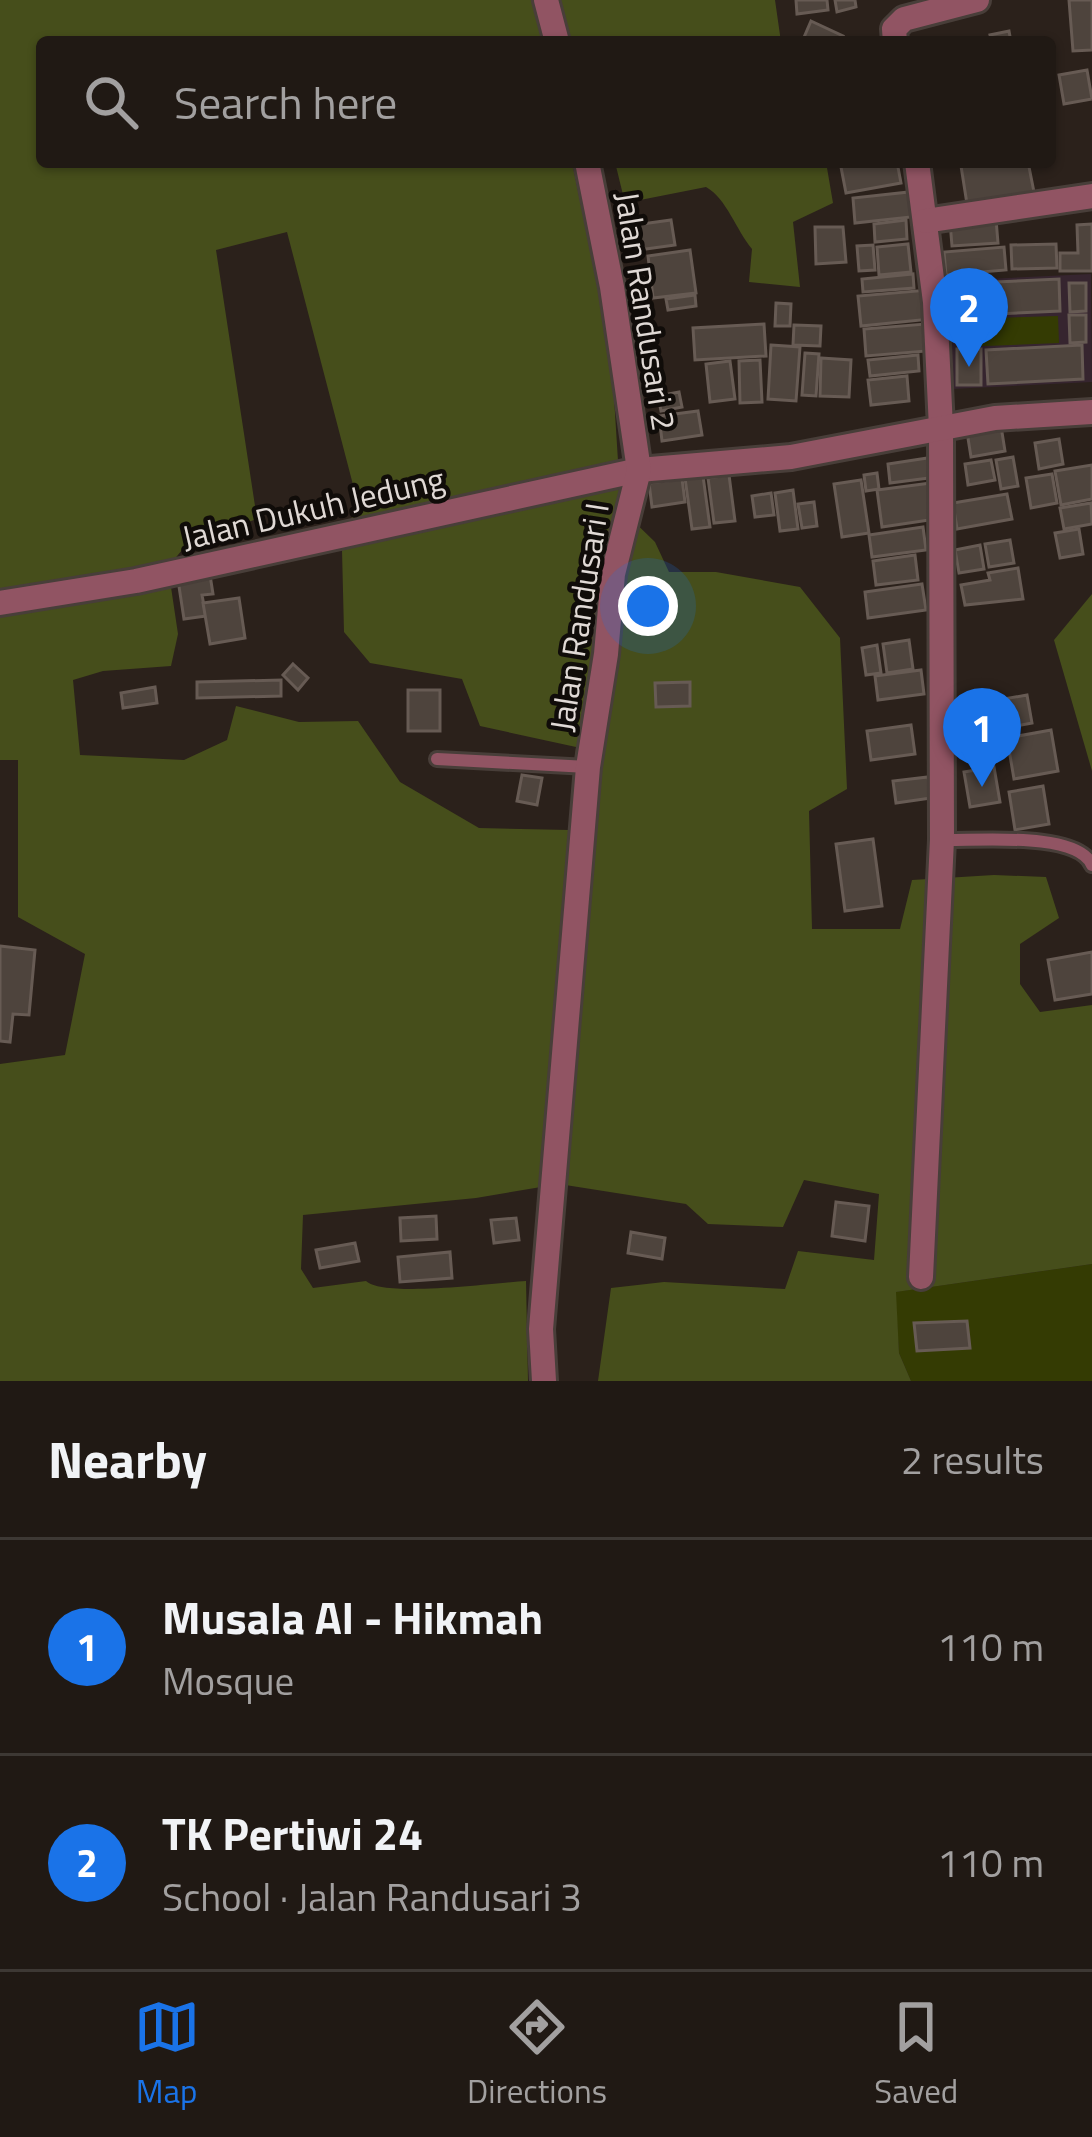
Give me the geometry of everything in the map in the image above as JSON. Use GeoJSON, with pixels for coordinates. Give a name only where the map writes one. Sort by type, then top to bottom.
{"type":"FeatureCollection","features":[{"type":"Feature","properties":{"kind":"street"},"geometry":{"type":"LineString","coordinates":[[546,0],[555,36]]}},
{"type":"Feature","properties":{"kind":"street"},"geometry":{"type":"LineString","coordinates":[[895,36],[894,29],[904,19],[976,0]]}},
{"type":"Feature","properties":{"kind":"street","name":"Jalan Randusari 2"},"geometry":{"type":"LineString","coordinates":[[588,168],[612,287],[639,470]]}},
{"type":"Feature","properties":{"kind":"street"},"geometry":{"type":"LineString","coordinates":[[918,168],[941,428],[942,840],[921,1277]]}},
{"type":"Feature","properties":{"kind":"street"},"geometry":{"type":"LineString","coordinates":[[926,221],[1092,196]]}},
{"type":"Feature","properties":{"kind":"street","name":"Jalan Dukuh Jedung"},"geometry":{"type":"LineString","coordinates":[[0,603],[136,581],[639,470],[791,457],[995,418],[1092,412]]}},
{"type":"Feature","properties":{"kind":"street","name":"Jalan Randusari I"},"geometry":{"type":"LineString","coordinates":[[588,767],[613,574],[639,470]]}},
{"type":"Feature","properties":{"kind":"street"},"geometry":{"type":"LineString","coordinates":[[544,1381],[542,1329],[588,767]]}},
{"type":"Feature","properties":{"kind":"lane","name":"Jalan Randusari I"},"geometry":{"type":"LineString","coordinates":[[437,759],[588,767]]}},
{"type":"Feature","properties":{"kind":"lane"},"geometry":{"type":"LineString","coordinates":[[942,840],[1069,845],[1088,856],[1092,865]]}},
{"type":"Feature","properties":{"kind":"shaded area"},"geometry":{"type":"Polygon","coordinates":[[[1091,274],[1092,382],[951,389],[946,281],[1091,274]]]}},
{"type":"Feature","properties":{"kind":"green space"},"geometry":{"type":"Polygon","coordinates":[[[0,0],[775,0],[780,36],[36,36],[36,168],[573,168],[611,349],[621,509],[655,542],[669,572],[716,572],[800,587],[840,638],[847,789],[809,811],[812,929],[900,929],[912,880],[1046,877],[1059,918],[1020,944],[1020,984],[1040,1012],[1092,1005],[1092,1264],[896,1292],[899,1353],[911,1381],[598,1381],[611,1288],[664,1282],[785,1289],[798,1251],[874,1260],[879,1194],[804,1180],[783,1227],[708,1224],[686,1204],[559,1184],[476,1198],[303,1215],[301,1269],[313,1288],[366,1281],[416,1289],[526,1281],[528,1381],[0,1381],[0,1064],[65,1055],[85,954],[18,917],[18,760],[0,760],[0,0]],[[287,232],[216,250],[257,519],[187,544],[168,567],[178,634],[171,666],[103,671],[73,680],[80,755],[184,760],[227,740],[236,706],[299,722],[358,721],[400,782],[479,828],[569,830],[576,747],[480,726],[462,679],[370,663],[344,632],[342,550],[357,500],[287,232]]]}},
{"type":"Feature","properties":{"kind":"green space"},"geometry":{"type":"Polygon","coordinates":[[[616,168],[827,168],[833,203],[793,222],[800,287],[749,282],[752,249],[720,199],[706,187],[625,203],[616,168]]]}},
{"type":"Feature","properties":{"kind":"green space"},"geometry":{"type":"Polygon","coordinates":[[[1058,316],[1059,343],[959,347],[958,319],[1058,316]]]}},
{"type":"Feature","properties":{"kind":"green space"},"geometry":{"type":"Polygon","coordinates":[[[1092,594],[1092,771],[1054,640],[1092,594]]]}},
{"type":"Feature","properties":{"kind":"green space"},"geometry":{"type":"Polygon","coordinates":[[[1092,1264],[1092,1381],[911,1381],[899,1353],[895,1292],[1092,1264]]]}},
{"type":"Feature","properties":{"kind":"building"},"geometry":{"type":"Polygon","coordinates":[[[796,0],[827,0],[828,10],[797,14],[796,0]]]}},
{"type":"Feature","properties":{"kind":"building"},"geometry":{"type":"Polygon","coordinates":[[[835,0],[855,0],[856,7],[837,12],[835,0]]]}},
{"type":"Feature","properties":{"kind":"building"},"geometry":{"type":"Polygon","coordinates":[[[1069,0],[1092,0],[1092,50],[1073,51],[1069,0]]]}},
{"type":"Feature","properties":{"kind":"building"},"geometry":{"type":"Polygon","coordinates":[[[811,21],[843,36],[805,36],[811,21]]]}},
{"type":"Feature","properties":{"kind":"building"},"geometry":{"type":"Polygon","coordinates":[[[1087,70],[1092,99],[1064,104],[1059,75],[1087,70]]]}},
{"type":"Feature","properties":{"kind":"building"},"geometry":{"type":"Polygon","coordinates":[[[841,168],[898,168],[901,183],[846,193],[841,168]]]}},
{"type":"Feature","properties":{"kind":"building"},"geometry":{"type":"Polygon","coordinates":[[[961,168],[1029,168],[1034,192],[967,204],[961,168]]]}},
{"type":"Feature","properties":{"kind":"building"},"geometry":{"type":"Polygon","coordinates":[[[909,192],[911,217],[855,223],[853,198],[909,192]]]}},
{"type":"Feature","properties":{"kind":"building"},"geometry":{"type":"Polygon","coordinates":[[[996,219],[998,243],[952,246],[950,222],[996,219]]]}},
{"type":"Feature","properties":{"kind":"building"},"geometry":{"type":"Polygon","coordinates":[[[671,220],[675,245],[624,252],[620,227],[671,220]]]}},
{"type":"Feature","properties":{"kind":"building"},"geometry":{"type":"Polygon","coordinates":[[[906,220],[907,239],[875,242],[874,224],[906,220]]]}},
{"type":"Feature","properties":{"kind":"building"},"geometry":{"type":"Polygon","coordinates":[[[1092,224],[1092,271],[1060,271],[1060,253],[1078,253],[1077,225],[1092,224]]]}},
{"type":"Feature","properties":{"kind":"building"},"geometry":{"type":"Polygon","coordinates":[[[815,227],[843,227],[846,262],[816,264],[815,227]]]}},
{"type":"Feature","properties":{"kind":"building"},"geometry":{"type":"Polygon","coordinates":[[[908,244],[911,272],[879,275],[877,247],[908,244]]]}},
{"type":"Feature","properties":{"kind":"building"},"geometry":{"type":"Polygon","coordinates":[[[1056,244],[1057,268],[1012,269],[1011,245],[1056,244]]]}},
{"type":"Feature","properties":{"kind":"building"},"geometry":{"type":"Polygon","coordinates":[[[873,245],[875,270],[859,271],[857,246],[873,245]]]}},
{"type":"Feature","properties":{"kind":"building"},"geometry":{"type":"Polygon","coordinates":[[[1004,247],[1006,270],[946,275],[944,252],[1004,247]]]}},
{"type":"Feature","properties":{"kind":"building"},"geometry":{"type":"Polygon","coordinates":[[[690,250],[696,293],[653,298],[648,256],[690,250]]]}},
{"type":"Feature","properties":{"kind":"building"},"geometry":{"type":"Polygon","coordinates":[[[913,274],[914,288],[863,292],[862,279],[913,274]]]}},
{"type":"Feature","properties":{"kind":"building"},"geometry":{"type":"Polygon","coordinates":[[[1059,279],[1060,311],[951,316],[950,284],[1059,279]]]}},
{"type":"Feature","properties":{"kind":"building"},"geometry":{"type":"Polygon","coordinates":[[[1069,283],[1086,283],[1086,311],[1070,312],[1069,283]]]}},
{"type":"Feature","properties":{"kind":"building"},"geometry":{"type":"Polygon","coordinates":[[[928,290],[931,319],[861,326],[858,296],[928,290]]]}},
{"type":"Feature","properties":{"kind":"building"},"geometry":{"type":"Polygon","coordinates":[[[695,295],[696,306],[668,310],[666,299],[695,295]]]}},
{"type":"Feature","properties":{"kind":"building"},"geometry":{"type":"Polygon","coordinates":[[[776,303],[791,304],[790,326],[775,326],[776,303]]]}},
{"type":"Feature","properties":{"kind":"building"},"geometry":{"type":"Polygon","coordinates":[[[1069,315],[1086,315],[1086,342],[1070,343],[1069,315]]]}},
{"type":"Feature","properties":{"kind":"building"},"geometry":{"type":"Polygon","coordinates":[[[764,324],[766,356],[695,360],[693,328],[764,324]]]}},
{"type":"Feature","properties":{"kind":"building"},"geometry":{"type":"Polygon","coordinates":[[[925,324],[927,351],[866,356],[864,329],[925,324]]]}},
{"type":"Feature","properties":{"kind":"building"},"geometry":{"type":"Polygon","coordinates":[[[794,325],[821,326],[820,346],[793,345],[794,325]]]}},
{"type":"Feature","properties":{"kind":"building"},"geometry":{"type":"Polygon","coordinates":[[[771,345],[800,347],[796,401],[768,399],[771,345]]]}},
{"type":"Feature","properties":{"kind":"building"},"geometry":{"type":"Polygon","coordinates":[[[1082,345],[1083,379],[988,384],[986,350],[1082,345]]]}},
{"type":"Feature","properties":{"kind":"building"},"geometry":{"type":"Polygon","coordinates":[[[957,349],[981,349],[981,385],[957,385],[957,349]]]}},
{"type":"Feature","properties":{"kind":"building"},"geometry":{"type":"Polygon","coordinates":[[[805,353],[819,354],[816,396],[802,395],[805,353]]]}},
{"type":"Feature","properties":{"kind":"building"},"geometry":{"type":"Polygon","coordinates":[[[918,355],[919,371],[870,376],[868,360],[918,355]]]}},
{"type":"Feature","properties":{"kind":"building"},"geometry":{"type":"Polygon","coordinates":[[[821,358],[851,360],[849,397],[820,396],[821,358]]]}},
{"type":"Feature","properties":{"kind":"building"},"geometry":{"type":"Polygon","coordinates":[[[760,360],[762,402],[740,403],[739,361],[760,360]]]}},
{"type":"Feature","properties":{"kind":"building"},"geometry":{"type":"Polygon","coordinates":[[[730,361],[735,399],[710,402],[706,364],[730,361]]]}},
{"type":"Feature","properties":{"kind":"building"},"geometry":{"type":"Polygon","coordinates":[[[907,376],[909,401],[871,405],[868,380],[907,376]]]}},
{"type":"Feature","properties":{"kind":"building"},"geometry":{"type":"Polygon","coordinates":[[[679,392],[682,407],[661,411],[658,396],[679,392]]]}},
{"type":"Feature","properties":{"kind":"building"},"geometry":{"type":"Polygon","coordinates":[[[698,411],[702,435],[662,441],[659,416],[698,411]]]}},
{"type":"Feature","properties":{"kind":"building"},"geometry":{"type":"Polygon","coordinates":[[[1001,426],[1005,451],[971,457],[967,432],[1001,426]]]}},
{"type":"Feature","properties":{"kind":"building"},"geometry":{"type":"Polygon","coordinates":[[[1059,439],[1063,464],[1039,469],[1035,443],[1059,439]]]}},
{"type":"Feature","properties":{"kind":"building"},"geometry":{"type":"Polygon","coordinates":[[[934,457],[937,477],[890,483],[888,464],[934,457]]]}},
{"type":"Feature","properties":{"kind":"building"},"geometry":{"type":"Polygon","coordinates":[[[1013,457],[1018,486],[1001,489],[996,460],[1013,457]]]}},
{"type":"Feature","properties":{"kind":"building"},"geometry":{"type":"Polygon","coordinates":[[[991,460],[995,480],[968,485],[965,464],[991,460]]]}},
{"type":"Feature","properties":{"kind":"building"},"geometry":{"type":"Polygon","coordinates":[[[1092,465],[1092,499],[1061,505],[1055,471],[1092,465]]]}},
{"type":"Feature","properties":{"kind":"building"},"geometry":{"type":"Polygon","coordinates":[[[877,473],[879,489],[866,491],[864,475],[877,473]]]}},
{"type":"Feature","properties":{"kind":"building"},"geometry":{"type":"Polygon","coordinates":[[[1052,474],[1057,503],[1031,508],[1026,478],[1052,474]]]}},
{"type":"Feature","properties":{"kind":"building"},"geometry":{"type":"Polygon","coordinates":[[[729,475],[735,521],[714,523],[708,478],[729,475]]]}},
{"type":"Feature","properties":{"kind":"building"},"geometry":{"type":"Polygon","coordinates":[[[703,476],[710,527],[692,529],[685,478],[703,476]]]}},
{"type":"Feature","properties":{"kind":"building"},"geometry":{"type":"Polygon","coordinates":[[[682,479],[685,502],[652,507],[649,483],[682,479]]]}},
{"type":"Feature","properties":{"kind":"building"},"geometry":{"type":"Polygon","coordinates":[[[861,480],[869,533],[842,537],[834,484],[861,480]]]}},
{"type":"Feature","properties":{"kind":"building"},"geometry":{"type":"Polygon","coordinates":[[[931,483],[936,519],[882,527],[877,490],[931,483]]]}},
{"type":"Feature","properties":{"kind":"building"},"geometry":{"type":"Polygon","coordinates":[[[793,490],[798,529],[780,531],[775,493],[793,490]]]}},
{"type":"Feature","properties":{"kind":"building"},"geometry":{"type":"Polygon","coordinates":[[[771,493],[774,515],[755,517],[752,496],[771,493]]]}},
{"type":"Feature","properties":{"kind":"building"},"geometry":{"type":"Polygon","coordinates":[[[1007,494],[1012,519],[957,529],[953,503],[1007,494]]]}},
{"type":"Feature","properties":{"kind":"building"},"geometry":{"type":"Polygon","coordinates":[[[814,502],[817,526],[802,528],[798,504],[814,502]]]}},
{"type":"Feature","properties":{"kind":"building"},"geometry":{"type":"Polygon","coordinates":[[[1091,503],[1092,524],[1064,529],[1060,508],[1091,503]]]}},
{"type":"Feature","properties":{"kind":"building"},"geometry":{"type":"Polygon","coordinates":[[[923,527],[926,550],[872,557],[869,535],[923,527]]]}},
{"type":"Feature","properties":{"kind":"building"},"geometry":{"type":"Polygon","coordinates":[[[1079,529],[1083,554],[1060,558],[1055,533],[1079,529]]]}},
{"type":"Feature","properties":{"kind":"building"},"geometry":{"type":"Polygon","coordinates":[[[1010,540],[1014,563],[989,567],[985,544],[1010,540]]]}},
{"type":"Feature","properties":{"kind":"building"},"geometry":{"type":"Polygon","coordinates":[[[980,545],[984,569],[959,573],[955,550],[980,545]]]}},
{"type":"Feature","properties":{"kind":"building"},"geometry":{"type":"Polygon","coordinates":[[[915,555],[918,580],[876,585],[873,561],[915,555]]]}},
{"type":"Feature","properties":{"kind":"building"},"geometry":{"type":"Polygon","coordinates":[[[1018,568],[1023,599],[965,605],[961,585],[990,580],[988,573],[1018,568]]]}},
{"type":"Feature","properties":{"kind":"building"},"geometry":{"type":"Polygon","coordinates":[[[210,575],[213,594],[202,595],[206,616],[184,619],[178,580],[210,575]]]}},
{"type":"Feature","properties":{"kind":"building"},"geometry":{"type":"Polygon","coordinates":[[[922,584],[926,610],[868,618],[865,592],[922,584]]]}},
{"type":"Feature","properties":{"kind":"building"},"geometry":{"type":"Polygon","coordinates":[[[239,598],[245,638],[210,644],[203,603],[239,598]]]}},
{"type":"Feature","properties":{"kind":"building"},"geometry":{"type":"Polygon","coordinates":[[[909,640],[913,669],[887,673],[883,644],[909,640]]]}},
{"type":"Feature","properties":{"kind":"building"},"geometry":{"type":"Polygon","coordinates":[[[877,645],[881,673],[866,675],[862,648],[877,645]]]}},
{"type":"Feature","properties":{"kind":"building"},"geometry":{"type":"Polygon","coordinates":[[[293,664],[308,678],[298,690],[283,675],[293,664]]]}},
{"type":"Feature","properties":{"kind":"building"},"geometry":{"type":"Polygon","coordinates":[[[921,670],[924,694],[878,700],[875,676],[921,670]]]}},
{"type":"Feature","properties":{"kind":"building"},"geometry":{"type":"Polygon","coordinates":[[[281,680],[281,696],[197,698],[197,682],[281,680]]]}},
{"type":"Feature","properties":{"kind":"building"},"geometry":{"type":"Polygon","coordinates":[[[690,682],[690,706],[656,707],[655,683],[690,682]]]}},
{"type":"Feature","properties":{"kind":"building"},"geometry":{"type":"Polygon","coordinates":[[[155,687],[157,703],[123,708],[121,693],[155,687]]]}},
{"type":"Feature","properties":{"kind":"building"},"geometry":{"type":"Polygon","coordinates":[[[408,690],[440,690],[440,731],[408,731],[408,690]]]}},
{"type":"Feature","properties":{"kind":"building"},"geometry":{"type":"Polygon","coordinates":[[[1027,695],[1032,723],[974,734],[970,705],[1027,695]]]}},
{"type":"Feature","properties":{"kind":"building"},"geometry":{"type":"Polygon","coordinates":[[[911,725],[915,754],[871,760],[867,731],[911,725]]]}},
{"type":"Feature","properties":{"kind":"building"},"geometry":{"type":"Polygon","coordinates":[[[1051,730],[1058,771],[1014,779],[1007,738],[1051,730]]]}},
{"type":"Feature","properties":{"kind":"building"},"geometry":{"type":"Polygon","coordinates":[[[994,767],[1000,802],[970,807],[964,772],[994,767]]]}},
{"type":"Feature","properties":{"kind":"building"},"geometry":{"type":"Polygon","coordinates":[[[522,775],[542,778],[537,805],[517,801],[522,775]]]}},
{"type":"Feature","properties":{"kind":"building"},"geometry":{"type":"Polygon","coordinates":[[[928,777],[931,798],[896,803],[893,781],[928,777]]]}},
{"type":"Feature","properties":{"kind":"building"},"geometry":{"type":"Polygon","coordinates":[[[1043,786],[1049,824],[1015,830],[1009,792],[1043,786]]]}},
{"type":"Feature","properties":{"kind":"building"},"geometry":{"type":"Polygon","coordinates":[[[873,839],[882,906],[845,911],[836,844],[873,839]]]}},
{"type":"Feature","properties":{"kind":"building"},"geometry":{"type":"Polygon","coordinates":[[[0,946],[35,950],[29,1015],[13,1014],[10,1042],[0,1041],[0,946]]]}},
{"type":"Feature","properties":{"kind":"building"},"geometry":{"type":"Polygon","coordinates":[[[1092,952],[1092,994],[1055,1000],[1048,960],[1092,952]]]}},
{"type":"Feature","properties":{"kind":"building"},"geometry":{"type":"Polygon","coordinates":[[[836,1202],[869,1206],[865,1241],[832,1236],[836,1202]]]}},
{"type":"Feature","properties":{"kind":"building"},"geometry":{"type":"Polygon","coordinates":[[[436,1216],[437,1239],[401,1241],[400,1218],[436,1216]]]}},
{"type":"Feature","properties":{"kind":"building"},"geometry":{"type":"Polygon","coordinates":[[[516,1218],[519,1240],[494,1243],[491,1220],[516,1218]]]}},
{"type":"Feature","properties":{"kind":"building"},"geometry":{"type":"Polygon","coordinates":[[[631,1232],[665,1238],[662,1259],[628,1253],[631,1232]]]}},
{"type":"Feature","properties":{"kind":"building"},"geometry":{"type":"Polygon","coordinates":[[[355,1243],[359,1261],[320,1268],[316,1250],[355,1243]]]}},
{"type":"Feature","properties":{"kind":"building"},"geometry":{"type":"Polygon","coordinates":[[[450,1252],[452,1278],[400,1282],[398,1257],[450,1252]]]}},
{"type":"Feature","properties":{"kind":"building"},"geometry":{"type":"Polygon","coordinates":[[[967,1321],[970,1348],[917,1351],[914,1323],[967,1321]]]}},
{"type":"Feature","properties":{"kind":"place","name":"TK Pertiwi 24"},"geometry":{"type":"Point","coordinates":[969,367]}},
{"type":"Feature","properties":{"kind":"place","name":"Musala Al - Hikmah"},"geometry":{"type":"Point","coordinates":[982,787]}}]}
